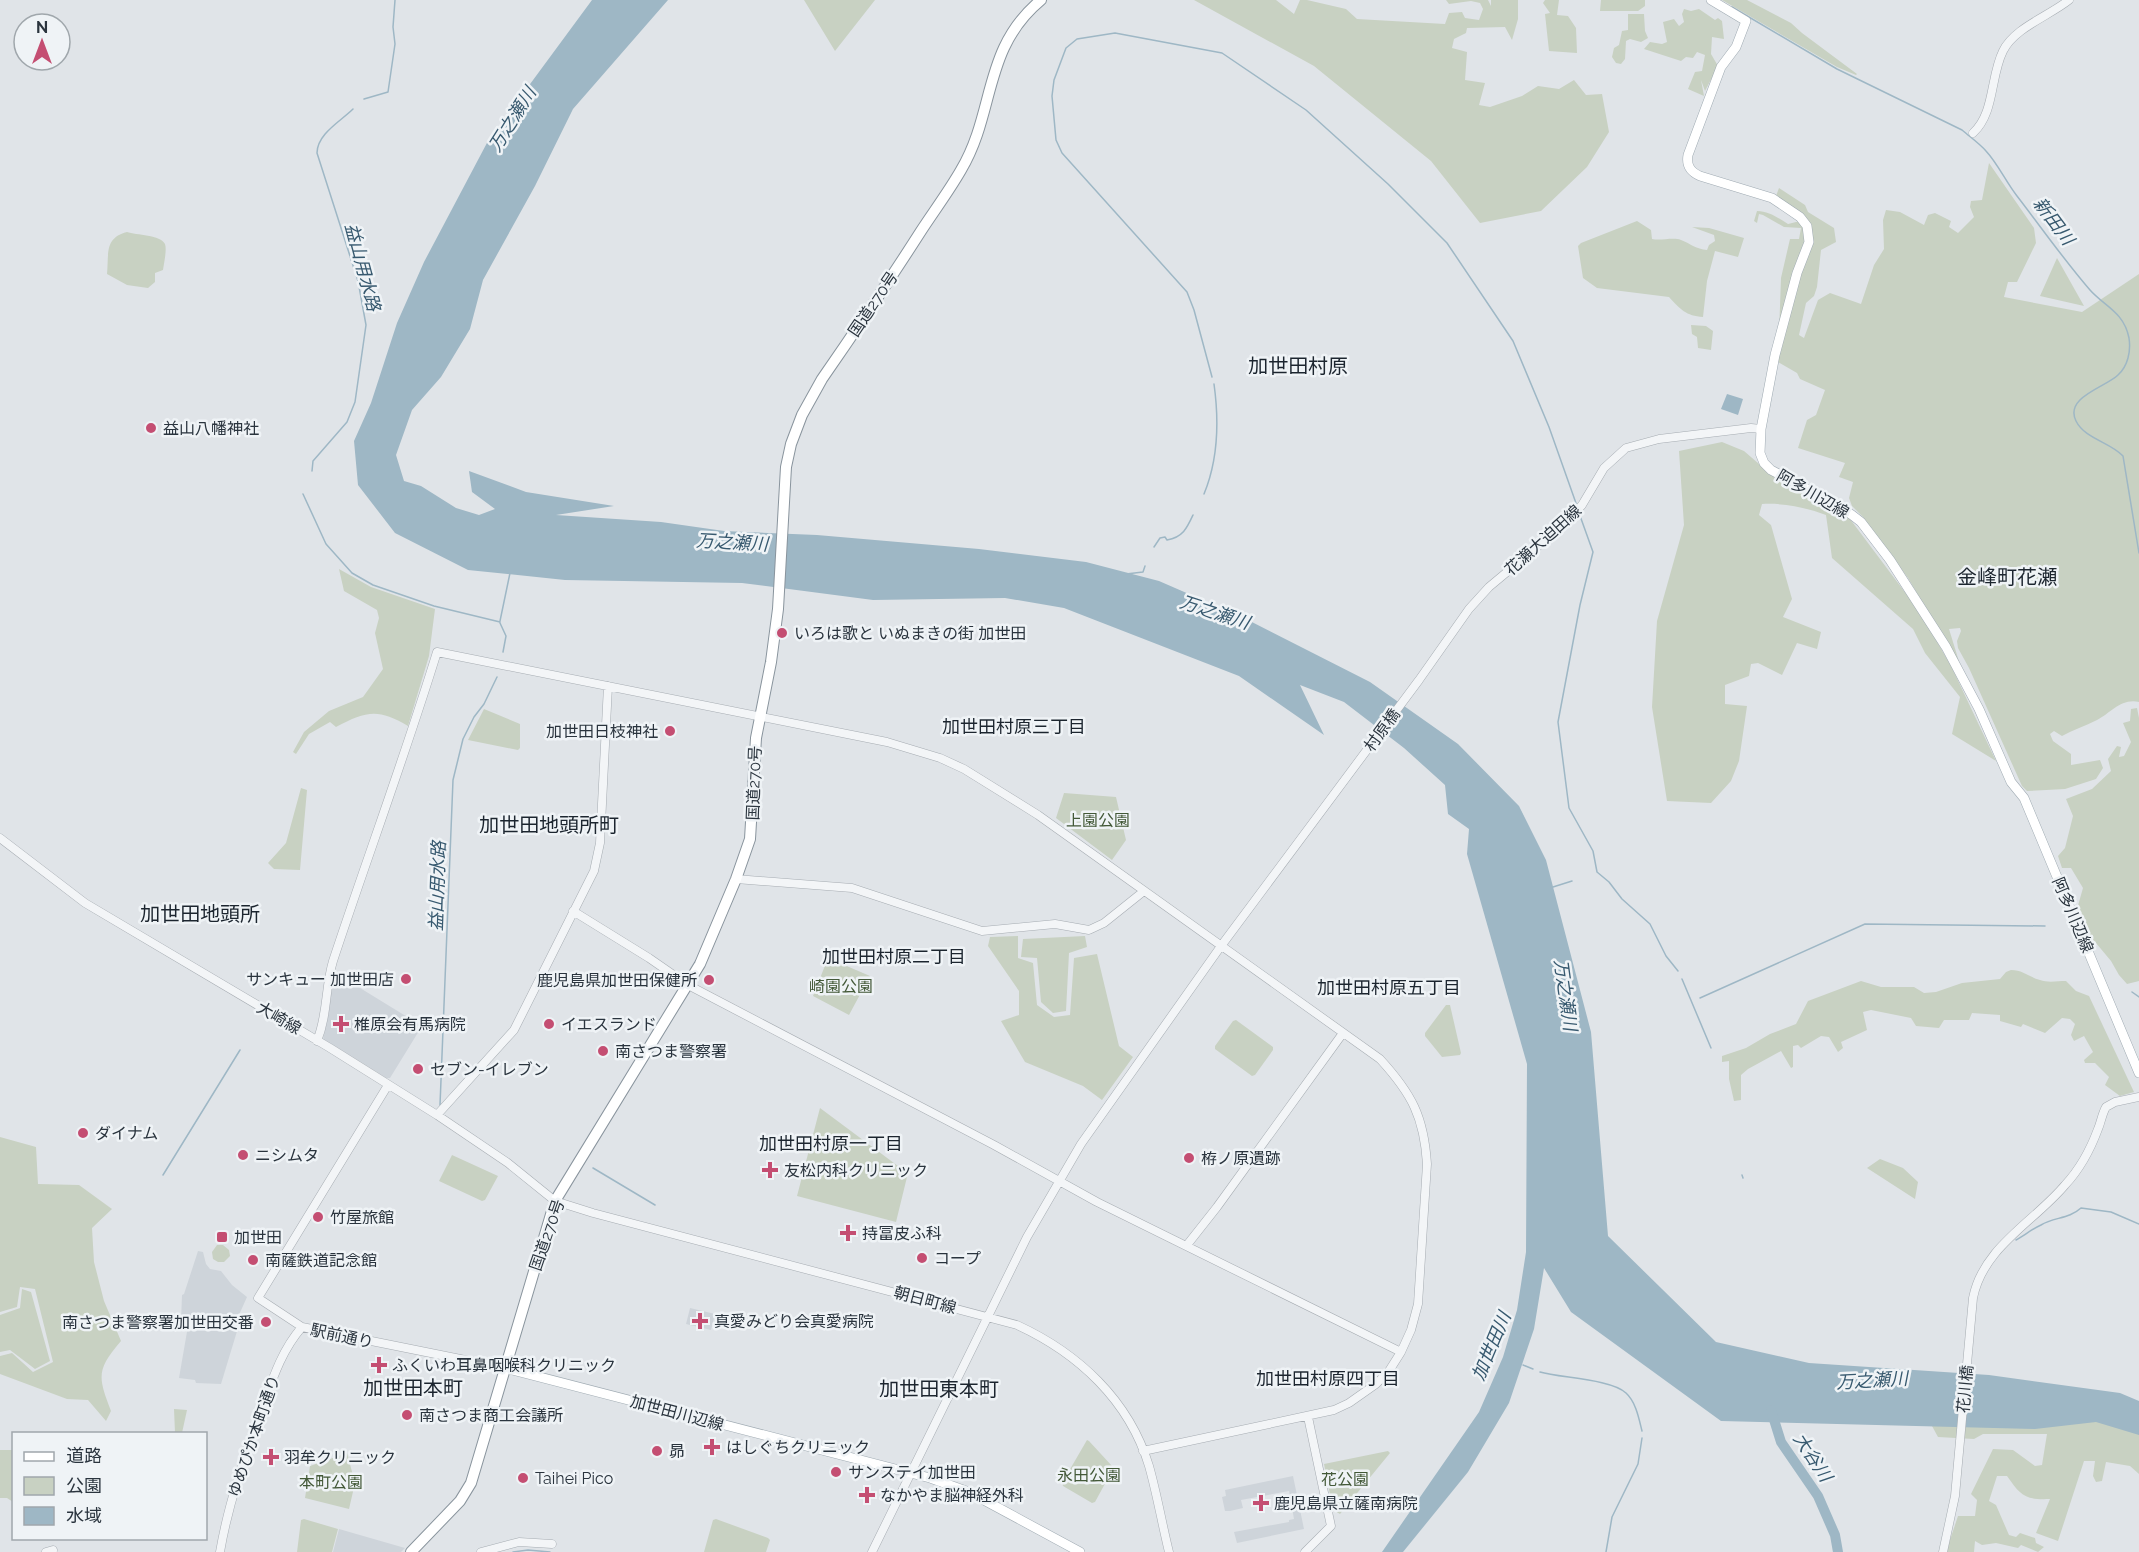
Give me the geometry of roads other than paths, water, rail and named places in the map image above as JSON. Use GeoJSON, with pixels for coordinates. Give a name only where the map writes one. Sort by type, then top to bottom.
{"type":"FeatureCollection","features":[{"type":"Feature","properties":{"kind":"highway","name":"国道270号"},"geometry":{"type":"LineString","coordinates":[[411,1552],[460,1501],[471,1483],[555,1201],[700,964],[736,879],[752,833],[756,738],[776,636],[786,467],[791,444],[802,415],[822,379],[962,170],[978,131],[1000,54],[1019,23],[1041,0]]}},
{"type":"Feature","properties":{"kind":"main road","name":"阿多川辺線"},"geometry":{"type":"LineString","coordinates":[[1711,0],[1746,21],[1736,47],[1721,67],[1707,99],[1688,155],[1688,164],[1692,172],[1700,176],[1772,198],[1800,217],[1807,226],[1809,237],[1807,251],[1797,273],[1775,355],[1761,429],[1760,453],[1764,463],[1771,470],[1832,502],[1861,522],[1890,560],[1946,647],[1979,709],[2012,782],[2024,798],[2139,1073]]}},
{"type":"Feature","properties":{"kind":"main road","name":"加世田川辺線"},"geometry":{"type":"LineString","coordinates":[[505,1368],[930,1478],[969,1492],[1080,1552]]}},
{"type":"Feature","properties":{"kind":"street"},"geometry":{"type":"LineString","coordinates":[[1973,133],[1985,117],[1998,64],[2007,44],[2034,22],[2069,0]]}},
{"type":"Feature","properties":{"kind":"street","name":"花瀬大迫田線"},"geometry":{"type":"LineString","coordinates":[[1417,682],[1479,597],[1567,522],[1582,505],[1604,468],[1626,448],[1659,439],[1751,428],[1761,429]]}},
{"type":"Feature","properties":{"kind":"street"},"geometry":{"type":"LineString","coordinates":[[318,1041],[325,1019],[331,967],[437,652],[760,715],[887,742],[940,758],[980,778],[1038,815],[1380,1059],[1412,1100],[1420,1117],[1427,1164],[1418,1304],[1411,1330],[1389,1371],[1362,1394],[1334,1410],[1143,1451]]}},
{"type":"Feature","properties":{"kind":"street","name":"村原橋"},"geometry":{"type":"LineString","coordinates":[[872,1552],[1027,1237],[1059,1181],[1088,1135],[1221,946],[1417,682]]}},
{"type":"Feature","properties":{"kind":"street"},"geometry":{"type":"LineString","coordinates":[[437,1115],[514,1030],[594,871],[598,857],[608,686]]}},
{"type":"Feature","properties":{"kind":"street","name":"大崎線"},"geometry":{"type":"LineString","coordinates":[[0,838],[106,917],[318,1041],[437,1115],[508,1163],[555,1201]]}},
{"type":"Feature","properties":{"kind":"street"},"geometry":{"type":"LineString","coordinates":[[736,879],[852,888],[982,931],[1055,924],[1089,930],[1104,923],[1144,891]]}},
{"type":"Feature","properties":{"kind":"street"},"geometry":{"type":"LineString","coordinates":[[573,911],[688,985],[1097,1202],[1401,1352]]}},
{"type":"Feature","properties":{"kind":"street"},"geometry":{"type":"LineString","coordinates":[[1187,1245],[1343,1033]]}},
{"type":"Feature","properties":{"kind":"street","name":"駅前通り"},"geometry":{"type":"LineString","coordinates":[[388,1085],[258,1298],[302,1327],[505,1368]]}},
{"type":"Feature","properties":{"kind":"street","name":"花川橋"},"geometry":{"type":"LineString","coordinates":[[1943,1552],[1953,1510],[1975,1287],[1987,1263],[2066,1185],[2097,1131],[2106,1107],[2115,1102],[2139,1097]]}},
{"type":"Feature","properties":{"kind":"street","name":"朝日町線"},"geometry":{"type":"LineString","coordinates":[[555,1201],[1017,1325],[1055,1344],[1101,1382],[1133,1428],[1149,1466],[1169,1552]]}},
{"type":"Feature","properties":{"kind":"street","name":"ゆめぴか本町通り"},"geometry":{"type":"LineString","coordinates":[[220,1552],[236,1486],[272,1379],[292,1340],[302,1327]]}},
{"type":"Feature","properties":{"kind":"street"},"geometry":{"type":"LineString","coordinates":[[1305,1552],[1331,1526],[1308,1417]]}},
{"type":"Feature","properties":{"kind":"street"},"geometry":{"type":"LineString","coordinates":[[481,1552],[519,1542],[552,1544]]}},
{"type":"Feature","properties":{"kind":"water","name":"万之瀬川"},"geometry":{"type":"Polygon","coordinates":[[[592,0],[668,0],[573,109],[535,186],[483,280],[470,329],[441,377],[412,410],[396,455],[404,481],[421,486],[456,508],[479,515],[495,509],[472,492],[469,471],[526,492],[614,506],[556,515],[661,522],[724,531],[817,535],[979,549],[1086,562],[1159,581],[1244,618],[1370,682],[1458,744],[1519,806],[1546,860],[1591,1032],[1608,1236],[1716,1342],[1809,1363],[1989,1375],[2120,1393],[2139,1401],[2139,1435],[2096,1422],[2035,1429],[1721,1421],[1571,1312],[1544,1268],[1534,1329],[1509,1403],[1468,1472],[1403,1552],[1382,1552],[1479,1412],[1503,1357],[1517,1310],[1526,1252],[1527,1064],[1467,854],[1469,829],[1448,814],[1445,785],[1404,748],[1344,702],[1300,685],[1324,735],[1239,676],[1064,608],[1005,598],[873,600],[742,583],[565,580],[468,570],[395,533],[358,485],[354,441],[371,403],[397,323],[424,262],[488,141],[592,0]]]}},
{"type":"Feature","properties":{"kind":"water"},"geometry":{"type":"Polygon","coordinates":[[[1727,394],[1743,399],[1738,415],[1721,409],[1727,394]]]}},
{"type":"Feature","properties":{"kind":"waterway","name":"益山用水路"},"geometry":{"type":"LineString","coordinates":[[364,99],[388,92],[395,44],[393,27],[395,0]]}},
{"type":"Feature","properties":{"kind":"waterway","name":"新田川"},"geometry":{"type":"LineString","coordinates":[[1732,7],[1837,69],[1962,130],[1990,156],[2013,191],[2071,267],[2095,296],[2113,310],[2123,322],[2130,343],[2124,367],[2118,375],[2081,399],[2074,413],[2076,421],[2085,432],[2123,456],[2139,553]]}},
{"type":"Feature","properties":{"kind":"waterway"},"geometry":{"type":"LineString","coordinates":[[1212,377],[1187,292],[1062,153],[1056,140],[1052,96],[1054,80],[1066,48],[1077,39],[1115,33],[1222,53],[1306,110],[1388,184],[1447,243],[1513,341],[1549,427],[1577,506]]}},
{"type":"Feature","properties":{"kind":"waterway","name":"益山用水路"},"geometry":{"type":"LineString","coordinates":[[312,471],[313,461],[347,422],[355,402],[366,325],[358,281],[317,153],[325,134],[353,109]]}},
{"type":"Feature","properties":{"kind":"waterway"},"geometry":{"type":"LineString","coordinates":[[1204,494],[1215,454],[1217,412],[1214,384]]}},
{"type":"Feature","properties":{"kind":"waterway","name":"益山用水路"},"geometry":{"type":"LineString","coordinates":[[303,494],[326,544],[352,573],[373,585],[434,606],[500,622]]}},
{"type":"Feature","properties":{"kind":"waterway"},"geometry":{"type":"LineString","coordinates":[[1579,513],[1593,552],[1580,605],[1558,722],[1569,808],[1593,851],[1597,872],[1650,924],[1666,956],[1678,971]]}},
{"type":"Feature","properties":{"kind":"waterway"},"geometry":{"type":"LineString","coordinates":[[1154,547],[1160,538],[1165,537],[1167,540],[1181,534],[1193,515]]}},
{"type":"Feature","properties":{"kind":"waterway"},"geometry":{"type":"LineString","coordinates":[[1126,574],[1143,572],[1145,566]]}},
{"type":"Feature","properties":{"kind":"waterway"},"geometry":{"type":"LineString","coordinates":[[500,621],[510,573]]}},
{"type":"Feature","properties":{"kind":"waterway","name":"益山用水路"},"geometry":{"type":"LineString","coordinates":[[500,623],[506,636],[503,652]]}},
{"type":"Feature","properties":{"kind":"waterway","name":"益山用水路"},"geometry":{"type":"LineString","coordinates":[[440,1105],[453,780],[463,739],[497,677]]}},
{"type":"Feature","properties":{"kind":"waterway"},"geometry":{"type":"LineString","coordinates":[[1553,887],[1572,881]]}},
{"type":"Feature","properties":{"kind":"waterway"},"geometry":{"type":"LineString","coordinates":[[1700,998],[1865,924],[2045,926]]}},
{"type":"Feature","properties":{"kind":"waterway"},"geometry":{"type":"LineString","coordinates":[[1682,979],[1711,1048]]}},
{"type":"Feature","properties":{"kind":"waterway"},"geometry":{"type":"LineString","coordinates":[[2132,992],[2139,997]]}},
{"type":"Feature","properties":{"kind":"waterway"},"geometry":{"type":"LineString","coordinates":[[163,1175],[240,1050]]}},
{"type":"Feature","properties":{"kind":"waterway"},"geometry":{"type":"LineString","coordinates":[[593,1168],[655,1205]]}},
{"type":"Feature","properties":{"kind":"waterway"},"geometry":{"type":"LineString","coordinates":[[2016,1240],[2046,1222],[2072,1214],[2081,1208],[2111,1212],[2139,1224]]}},
{"type":"Feature","properties":{"kind":"waterway"},"geometry":{"type":"LineString","coordinates":[[1523,1365],[1533,1369]]}},
{"type":"Feature","properties":{"kind":"waterway"},"geometry":{"type":"LineString","coordinates":[[1540,1372],[1619,1388],[1632,1401],[1642,1431]]}},
{"type":"Feature","properties":{"kind":"waterway","name":"大谷川"},"geometry":{"type":"LineString","coordinates":[[1771,1410],[1781,1442],[1818,1496],[1835,1535],[1838,1552]]}},
{"type":"Feature","properties":{"kind":"waterway"},"geometry":{"type":"LineString","coordinates":[[1606,1552],[1612,1517],[1638,1464],[1642,1438]]}},
{"type":"Feature","properties":{"kind":"waterway"},"geometry":{"type":"LineString","coordinates":[[513,1552],[528,1550],[550,1552]]}},
{"type":"Feature","properties":{"kind":"place","name":"益山八幡神社"},"geometry":{"type":"Point","coordinates":[151,428]}},
{"type":"Feature","properties":{"kind":"place","name":"いろは歌と いぬまきの街 加世田"},"geometry":{"type":"Point","coordinates":[782,633]}},
{"type":"Feature","properties":{"kind":"place","name":"加世田日枝神社"},"geometry":{"type":"Point","coordinates":[670,731]}},
{"type":"Feature","properties":{"kind":"place","name":"サンキュー 加世田店"},"geometry":{"type":"Point","coordinates":[406,979]}},
{"type":"Feature","properties":{"kind":"place","name":"鹿児島県加世田保健所"},"geometry":{"type":"Point","coordinates":[709,980]}},
{"type":"Feature","properties":{"kind":"place","name":"椎原会有馬病院"},"geometry":{"type":"Point","coordinates":[341,1024]}},
{"type":"Feature","properties":{"kind":"place","name":"イエスランド"},"geometry":{"type":"Point","coordinates":[549,1024]}},
{"type":"Feature","properties":{"kind":"place","name":"南さつま警察署"},"geometry":{"type":"Point","coordinates":[603,1051]}},
{"type":"Feature","properties":{"kind":"place","name":"セブン-イレブン"},"geometry":{"type":"Point","coordinates":[418,1069]}},
{"type":"Feature","properties":{"kind":"place","name":"ダイナム"},"geometry":{"type":"Point","coordinates":[83,1133]}},
{"type":"Feature","properties":{"kind":"place","name":"ニシムタ"},"geometry":{"type":"Point","coordinates":[243,1155]}},
{"type":"Feature","properties":{"kind":"place","name":"栫ノ原遺跡"},"geometry":{"type":"Point","coordinates":[1189,1158]}},
{"type":"Feature","properties":{"kind":"place","name":"友松内科クリニック"},"geometry":{"type":"Point","coordinates":[770,1170]}},
{"type":"Feature","properties":{"kind":"place","name":"竹屋旅館"},"geometry":{"type":"Point","coordinates":[318,1217]}},
{"type":"Feature","properties":{"kind":"place","name":"持冨皮ふ科"},"geometry":{"type":"Point","coordinates":[848,1233]}},
{"type":"Feature","properties":{"kind":"place","name":"加世田"},"geometry":{"type":"Point","coordinates":[222,1237]}},
{"type":"Feature","properties":{"kind":"place","name":"コープ"},"geometry":{"type":"Point","coordinates":[922,1258]}},
{"type":"Feature","properties":{"kind":"place","name":"南薩鉄道記念館"},"geometry":{"type":"Point","coordinates":[253,1260]}},
{"type":"Feature","properties":{"kind":"place","name":"真愛みどり会真愛病院"},"geometry":{"type":"Point","coordinates":[700,1321]}},
{"type":"Feature","properties":{"kind":"place","name":"南さつま警察署加世田交番"},"geometry":{"type":"Point","coordinates":[266,1322]}},
{"type":"Feature","properties":{"kind":"place","name":"ふくいわ耳鼻咽喉科クリニック"},"geometry":{"type":"Point","coordinates":[379,1365]}},
{"type":"Feature","properties":{"kind":"place","name":"南さつま商工会議所"},"geometry":{"type":"Point","coordinates":[407,1415]}},
{"type":"Feature","properties":{"kind":"place","name":"はしぐちクリニック"},"geometry":{"type":"Point","coordinates":[712,1447]}},
{"type":"Feature","properties":{"kind":"place","name":"昴"},"geometry":{"type":"Point","coordinates":[657,1451]}},
{"type":"Feature","properties":{"kind":"place","name":"羽牟クリニック"},"geometry":{"type":"Point","coordinates":[271,1457]}},
{"type":"Feature","properties":{"kind":"place","name":"サンステイ加世田"},"geometry":{"type":"Point","coordinates":[836,1472]}},
{"type":"Feature","properties":{"kind":"place","name":"Taihei Pico"},"geometry":{"type":"Point","coordinates":[523,1478]}},
{"type":"Feature","properties":{"kind":"place","name":"なかやま脳神経外科"},"geometry":{"type":"Point","coordinates":[867,1495]}},
{"type":"Feature","properties":{"kind":"place","name":"鹿児島県立薩南病院"},"geometry":{"type":"Point","coordinates":[1261,1503]}},
{"type":"Feature","properties":{"kind":"district","name":"加世田村原"},"geometry":{"type":"Point","coordinates":[1298,366]}},
{"type":"Feature","properties":{"kind":"district","name":"金峰町花瀬"},"geometry":{"type":"Point","coordinates":[2007,577]}},
{"type":"Feature","properties":{"kind":"district","name":"加世田村原三丁目"},"geometry":{"type":"Point","coordinates":[1014,726]}},
{"type":"Feature","properties":{"kind":"district","name":"加世田地頭所町"},"geometry":{"type":"Point","coordinates":[549,825]}},
{"type":"Feature","properties":{"kind":"district","name":"加世田地頭所"},"geometry":{"type":"Point","coordinates":[200,914]}},
{"type":"Feature","properties":{"kind":"district","name":"加世田村原二丁目"},"geometry":{"type":"Point","coordinates":[894,956]}},
{"type":"Feature","properties":{"kind":"district","name":"加世田村原五丁目"},"geometry":{"type":"Point","coordinates":[1389,987]}},
{"type":"Feature","properties":{"kind":"district","name":"加世田村原一丁目"},"geometry":{"type":"Point","coordinates":[831,1143]}},
{"type":"Feature","properties":{"kind":"district","name":"加世田村原四丁目"},"geometry":{"type":"Point","coordinates":[1328,1378]}},
{"type":"Feature","properties":{"kind":"district","name":"加世田本町"},"geometry":{"type":"Point","coordinates":[413,1388]}},
{"type":"Feature","properties":{"kind":"district","name":"加世田東本町"},"geometry":{"type":"Point","coordinates":[939,1389]}},
{"type":"Feature","properties":{"kind":"park label","name":"上園公園"},"geometry":{"type":"Point","coordinates":[1098,820]}},
{"type":"Feature","properties":{"kind":"park label","name":"崎園公園"},"geometry":{"type":"Point","coordinates":[841,986]}},
{"type":"Feature","properties":{"kind":"park label","name":"永田公園"},"geometry":{"type":"Point","coordinates":[1089,1475]}},
{"type":"Feature","properties":{"kind":"park label","name":"花公園"},"geometry":{"type":"Point","coordinates":[1345,1479]}},
{"type":"Feature","properties":{"kind":"park label","name":"本町公園"},"geometry":{"type":"Point","coordinates":[331,1482]}},
{"type":"Feature","properties":{"kind":"water label","name":"加世田川"},"geometry":{"type":"Point","coordinates":[1491,1346]}}]}
